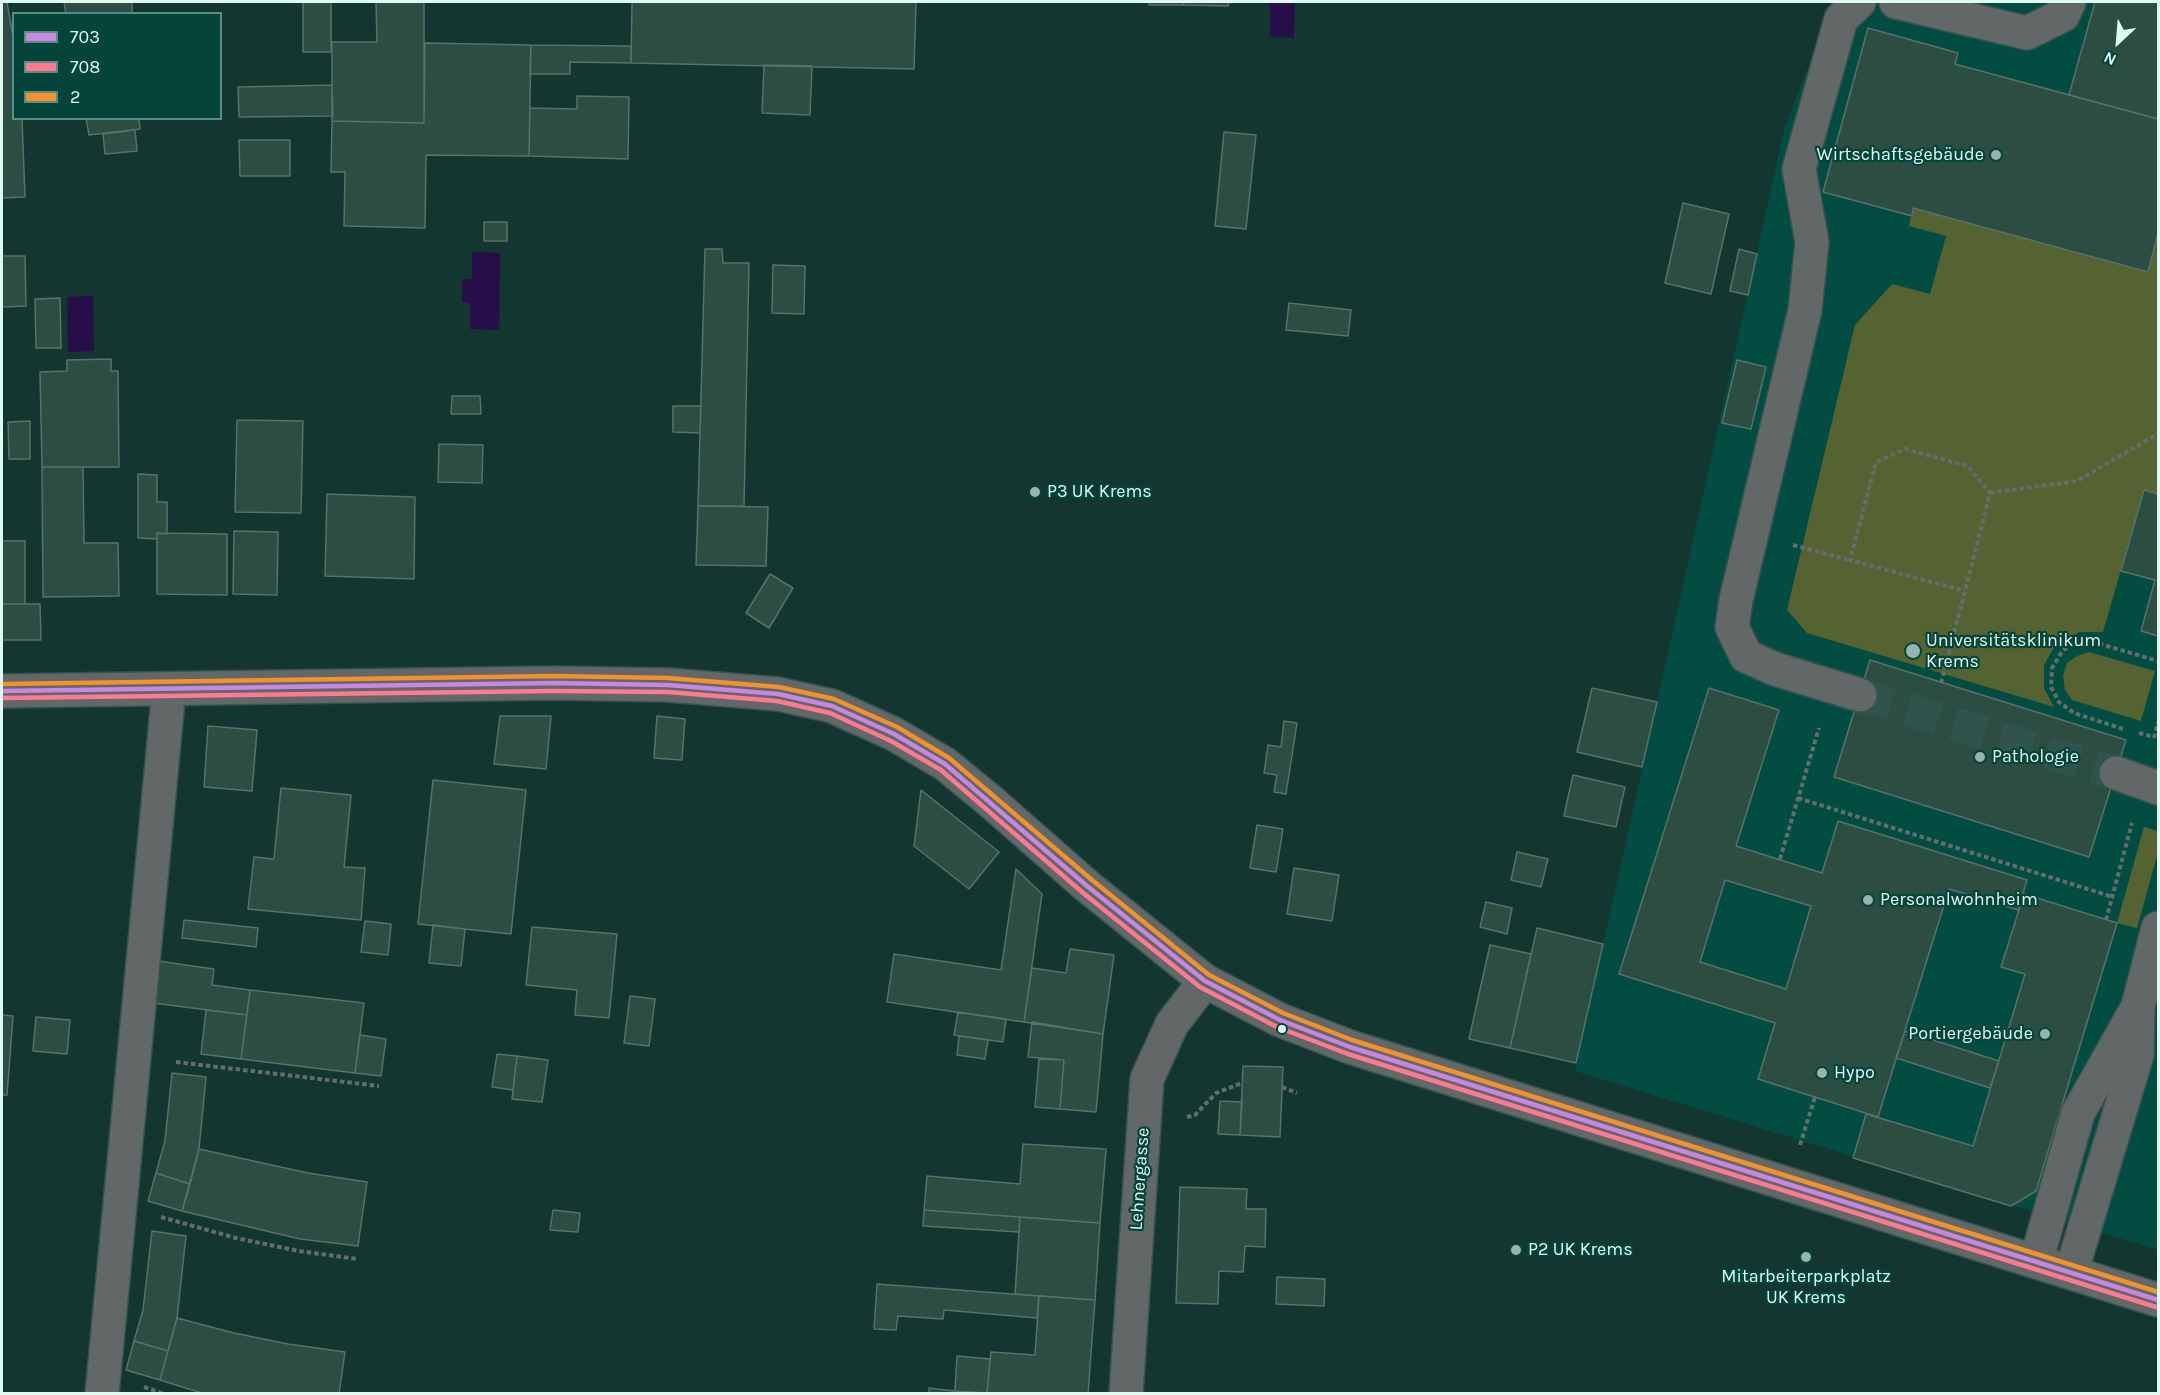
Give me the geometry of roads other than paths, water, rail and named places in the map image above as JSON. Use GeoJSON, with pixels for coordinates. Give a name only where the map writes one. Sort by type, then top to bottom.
{"type":"FeatureCollection","features":[{"type":"Feature","properties":{"kind":"street"},"geometry":{"type":"LineString","coordinates":[[1846,691],[1775,669],[1746,656],[1732,627],[1736,600],[1805,310],[1812,242],[1799,169],[1841,19],[1859,2]]}},
{"type":"Feature","properties":{"kind":"street"},"geometry":{"type":"LineString","coordinates":[[1896,2],[2027,33],[2063,15],[2069,2]]}},
{"type":"Feature","properties":{"kind":"street"},"geometry":{"type":"LineString","coordinates":[[2,691],[554,683],[668,685],[778,694],[832,706],[894,734],[945,764],[1087,886],[1205,981],[1280,1020],[1350,1047],[2158,1300]]}},
{"type":"Feature","properties":{"kind":"street"},"geometry":{"type":"LineString","coordinates":[[102,1394],[169,689]]}},
{"type":"Feature","properties":{"kind":"street"},"geometry":{"type":"LineString","coordinates":[[2116,773],[2158,788]]}},
{"type":"Feature","properties":{"kind":"street"},"geometry":{"type":"LineString","coordinates":[[2071,1273],[2137,1055],[2148,1009],[2158,928]]}},
{"type":"Feature","properties":{"kind":"street","name":"Lehnergasse"},"geometry":{"type":"LineString","coordinates":[[1126,1394],[1147,1079],[1172,1024],[1205,981]]}},
{"type":"Feature","properties":{"kind":"street"},"geometry":{"type":"LineString","coordinates":[[2036,1262],[2078,1113],[2148,1009]]}},
{"type":"Feature","properties":{"kind":"tunnel"},"geometry":{"type":"LineString","coordinates":[[1860,695],[2116,773]]}},
{"type":"Feature","properties":{"kind":"place","name":"Wirtschaftsgebäude"},"geometry":{"type":"Point","coordinates":[1996,155]}},
{"type":"Feature","properties":{"kind":"place","name":"P3 UK Krems"},"geometry":{"type":"Point","coordinates":[1035,492]}},
{"type":"Feature","properties":{"kind":"place","name":"Universitätsklinikum Krems"},"geometry":{"type":"Point","coordinates":[1913,651]}},
{"type":"Feature","properties":{"kind":"place","name":"Pathologie"},"geometry":{"type":"Point","coordinates":[1980,757]}},
{"type":"Feature","properties":{"kind":"place","name":"Personalwohnheim"},"geometry":{"type":"Point","coordinates":[1868,900]}},
{"type":"Feature","properties":{"kind":"place","name":"Portiergebäude"},"geometry":{"type":"Point","coordinates":[2045,1034]}},
{"type":"Feature","properties":{"kind":"place","name":"Hypo"},"geometry":{"type":"Point","coordinates":[1822,1073]}},
{"type":"Feature","properties":{"kind":"place","name":"P2 UK Krems"},"geometry":{"type":"Point","coordinates":[1516,1250]}},
{"type":"Feature","properties":{"kind":"place","name":"Mitarbeiterparkplatz UK Krems"},"geometry":{"type":"Point","coordinates":[1806,1257]}}]}
